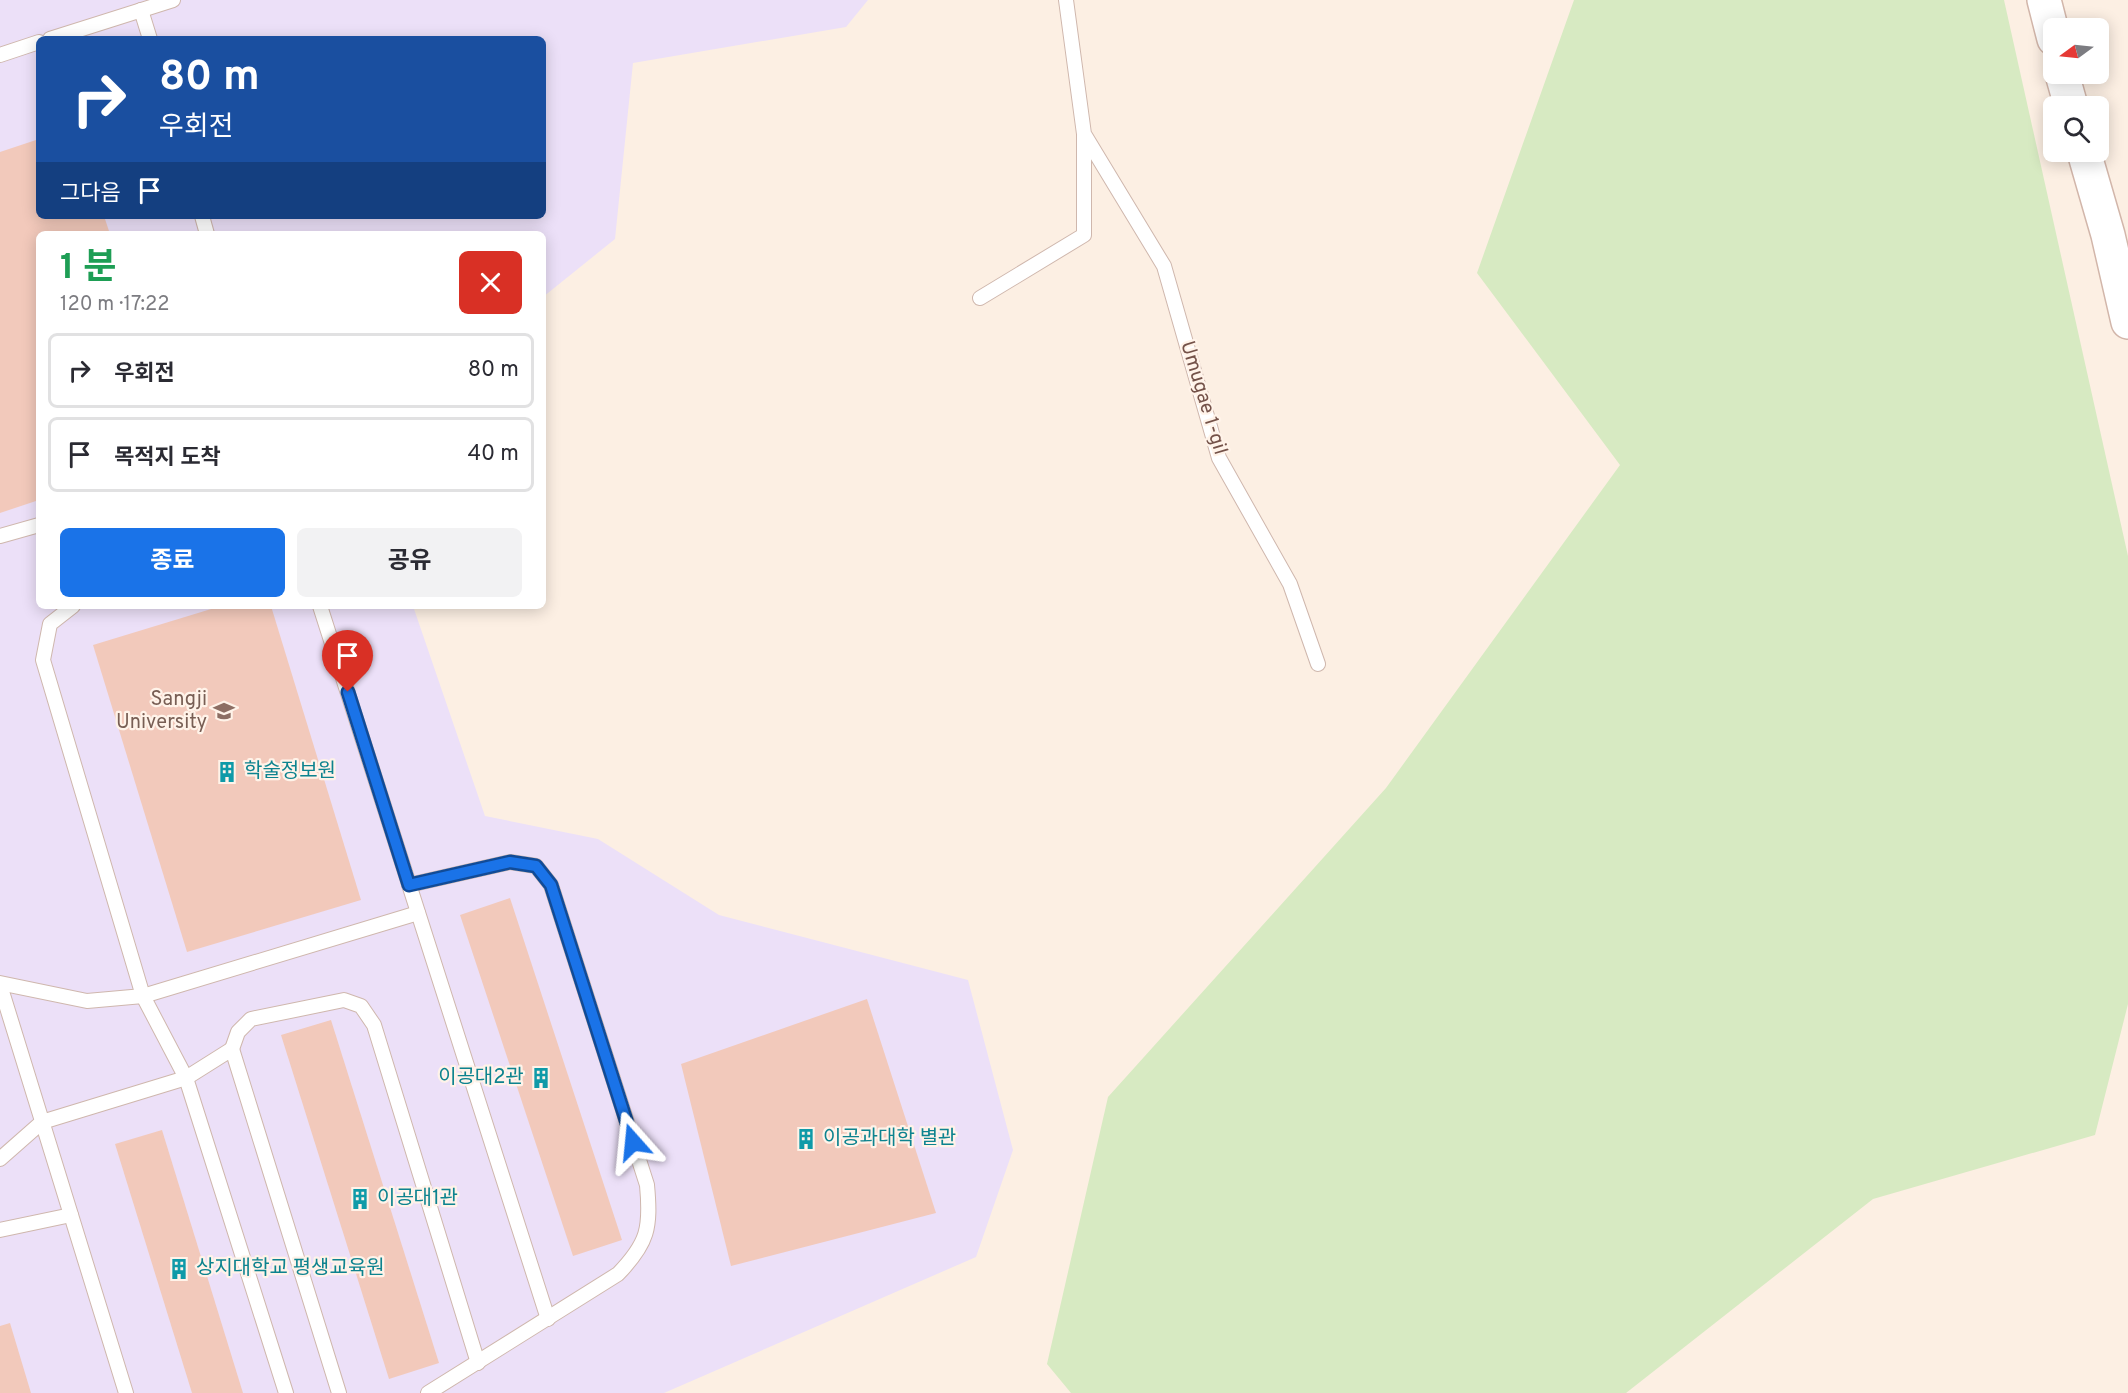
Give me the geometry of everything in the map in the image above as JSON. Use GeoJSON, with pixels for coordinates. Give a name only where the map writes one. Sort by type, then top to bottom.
{"type":"FeatureCollection","features":[{"type":"Feature","properties":{"kind":"street"},"geometry":{"type":"LineString","coordinates":[[2044,0],[2049,18]]}},
{"type":"Feature","properties":{"kind":"street"},"geometry":{"type":"LineString","coordinates":[[2087,162],[2108,235],[2128,322]]}},
{"type":"Feature","properties":{"kind":"lane"},"geometry":{"type":"LineString","coordinates":[[59,36],[173,0]]}},
{"type":"Feature","properties":{"kind":"lane","name":"Umugae 1-gil"},"geometry":{"type":"LineString","coordinates":[[980,298],[1084,235],[1084,134],[1066,0]]}},
{"type":"Feature","properties":{"kind":"lane"},"geometry":{"type":"LineString","coordinates":[[141,10],[149,36]]}},
{"type":"Feature","properties":{"kind":"lane"},"geometry":{"type":"LineString","coordinates":[[0,55],[36,43]]}},
{"type":"Feature","properties":{"kind":"lane","name":"Umugae 1-gil"},"geometry":{"type":"LineString","coordinates":[[1084,134],[1164,266],[1219,458],[1290,584],[1318,664]]}},
{"type":"Feature","properties":{"kind":"lane"},"geometry":{"type":"LineString","coordinates":[[0,536],[36,526]]}},
{"type":"Feature","properties":{"kind":"lane"},"geometry":{"type":"LineString","coordinates":[[69,609],[50,624],[43,660],[143,996],[186,1078],[286,1393]]}},
{"type":"Feature","properties":{"kind":"lane"},"geometry":{"type":"LineString","coordinates":[[321,609],[548,1319]]}},
{"type":"Feature","properties":{"kind":"lane"},"geometry":{"type":"LineString","coordinates":[[409,885],[510,862],[536,866],[551,885],[647,1185],[650,1220],[638,1254],[618,1274],[478,1364],[428,1393]]}},
{"type":"Feature","properties":{"kind":"lane"},"geometry":{"type":"LineString","coordinates":[[126,1393],[0,984],[87,1001],[143,996],[418,913]]}},
{"type":"Feature","properties":{"kind":"lane"},"geometry":{"type":"LineString","coordinates":[[339,1393],[232,1049],[238,1032],[250,1019],[344,1000],[361,1006],[374,1025],[478,1364]]}},
{"type":"Feature","properties":{"kind":"lane"},"geometry":{"type":"LineString","coordinates":[[0,1158],[42,1122],[186,1078],[232,1049]]}},
{"type":"Feature","properties":{"kind":"lane"},"geometry":{"type":"LineString","coordinates":[[0,1230],[70,1215]]}},
{"type":"Feature","properties":{"kind":"shaded area","name":"Sangji University"},"geometry":{"type":"Polygon","coordinates":[[[0,0],[868,0],[846,27],[633,63],[615,239],[546,295],[546,231],[36,231],[36,609],[414,609],[485,816],[598,839],[719,915],[968,980],[1013,1150],[976,1257],[664,1393],[0,1393],[0,0]]]}},
{"type":"Feature","properties":{"kind":"green space"},"geometry":{"type":"Polygon","coordinates":[[[1574,0],[2004,0],[2128,556],[2128,1004],[2095,1135],[1873,1199],[1626,1393],[1071,1393],[1047,1364],[1108,1097],[1386,788],[1620,465],[1477,273],[1574,0]]]}},
{"type":"Feature","properties":{"kind":"building"},"geometry":{"type":"Polygon","coordinates":[[[36,140],[36,219],[105,219],[109,231],[36,231],[36,501],[0,513],[0,152],[36,140]]]}},
{"type":"Feature","properties":{"kind":"building","name":"학술정보원"},"geometry":{"type":"Polygon","coordinates":[[[211,609],[272,609],[361,900],[187,952],[93,645],[211,609]]]}},
{"type":"Feature","properties":{"kind":"building","name":"이공대2관"},"geometry":{"type":"Polygon","coordinates":[[[510,898],[622,1240],[573,1256],[460,915],[510,898]]]}},
{"type":"Feature","properties":{"kind":"building","name":"이공과대학 별관"},"geometry":{"type":"Polygon","coordinates":[[[867,999],[936,1213],[731,1266],[681,1064],[867,999]]]}},
{"type":"Feature","properties":{"kind":"building","name":"이공대1관"},"geometry":{"type":"Polygon","coordinates":[[[331,1020],[439,1363],[389,1379],[281,1035],[331,1020]]]}},
{"type":"Feature","properties":{"kind":"building","name":"상지대학교 평생교육원"},"geometry":{"type":"Polygon","coordinates":[[[162,1130],[243,1393],[192,1393],[115,1144],[162,1130]]]}},
{"type":"Feature","properties":{"kind":"building"},"geometry":{"type":"Polygon","coordinates":[[[10,1323],[31,1393],[0,1393],[0,1326],[10,1323]]]}},
{"type":"Feature","properties":{"kind":"place","name":"Sangji University"},"geometry":{"type":"Point","coordinates":[224,711]}},
{"type":"Feature","properties":{"kind":"place","name":"학술정보원"},"geometry":{"type":"Point","coordinates":[227,772]}},
{"type":"Feature","properties":{"kind":"place","name":"이공대2관"},"geometry":{"type":"Point","coordinates":[541,1078]}},
{"type":"Feature","properties":{"kind":"place","name":"이공과대학 별관"},"geometry":{"type":"Point","coordinates":[806,1139]}},
{"type":"Feature","properties":{"kind":"place","name":"이공대1관"},"geometry":{"type":"Point","coordinates":[360,1199]}},
{"type":"Feature","properties":{"kind":"place","name":"상지대학교 평생교육원"},"geometry":{"type":"Point","coordinates":[179,1269]}},
{"type":"Feature","properties":{"kind":"route"},"geometry":{"type":"LineString","coordinates":[[348,692],[409,885],[510,862],[536,866],[551,885],[633,1142]]}}]}
